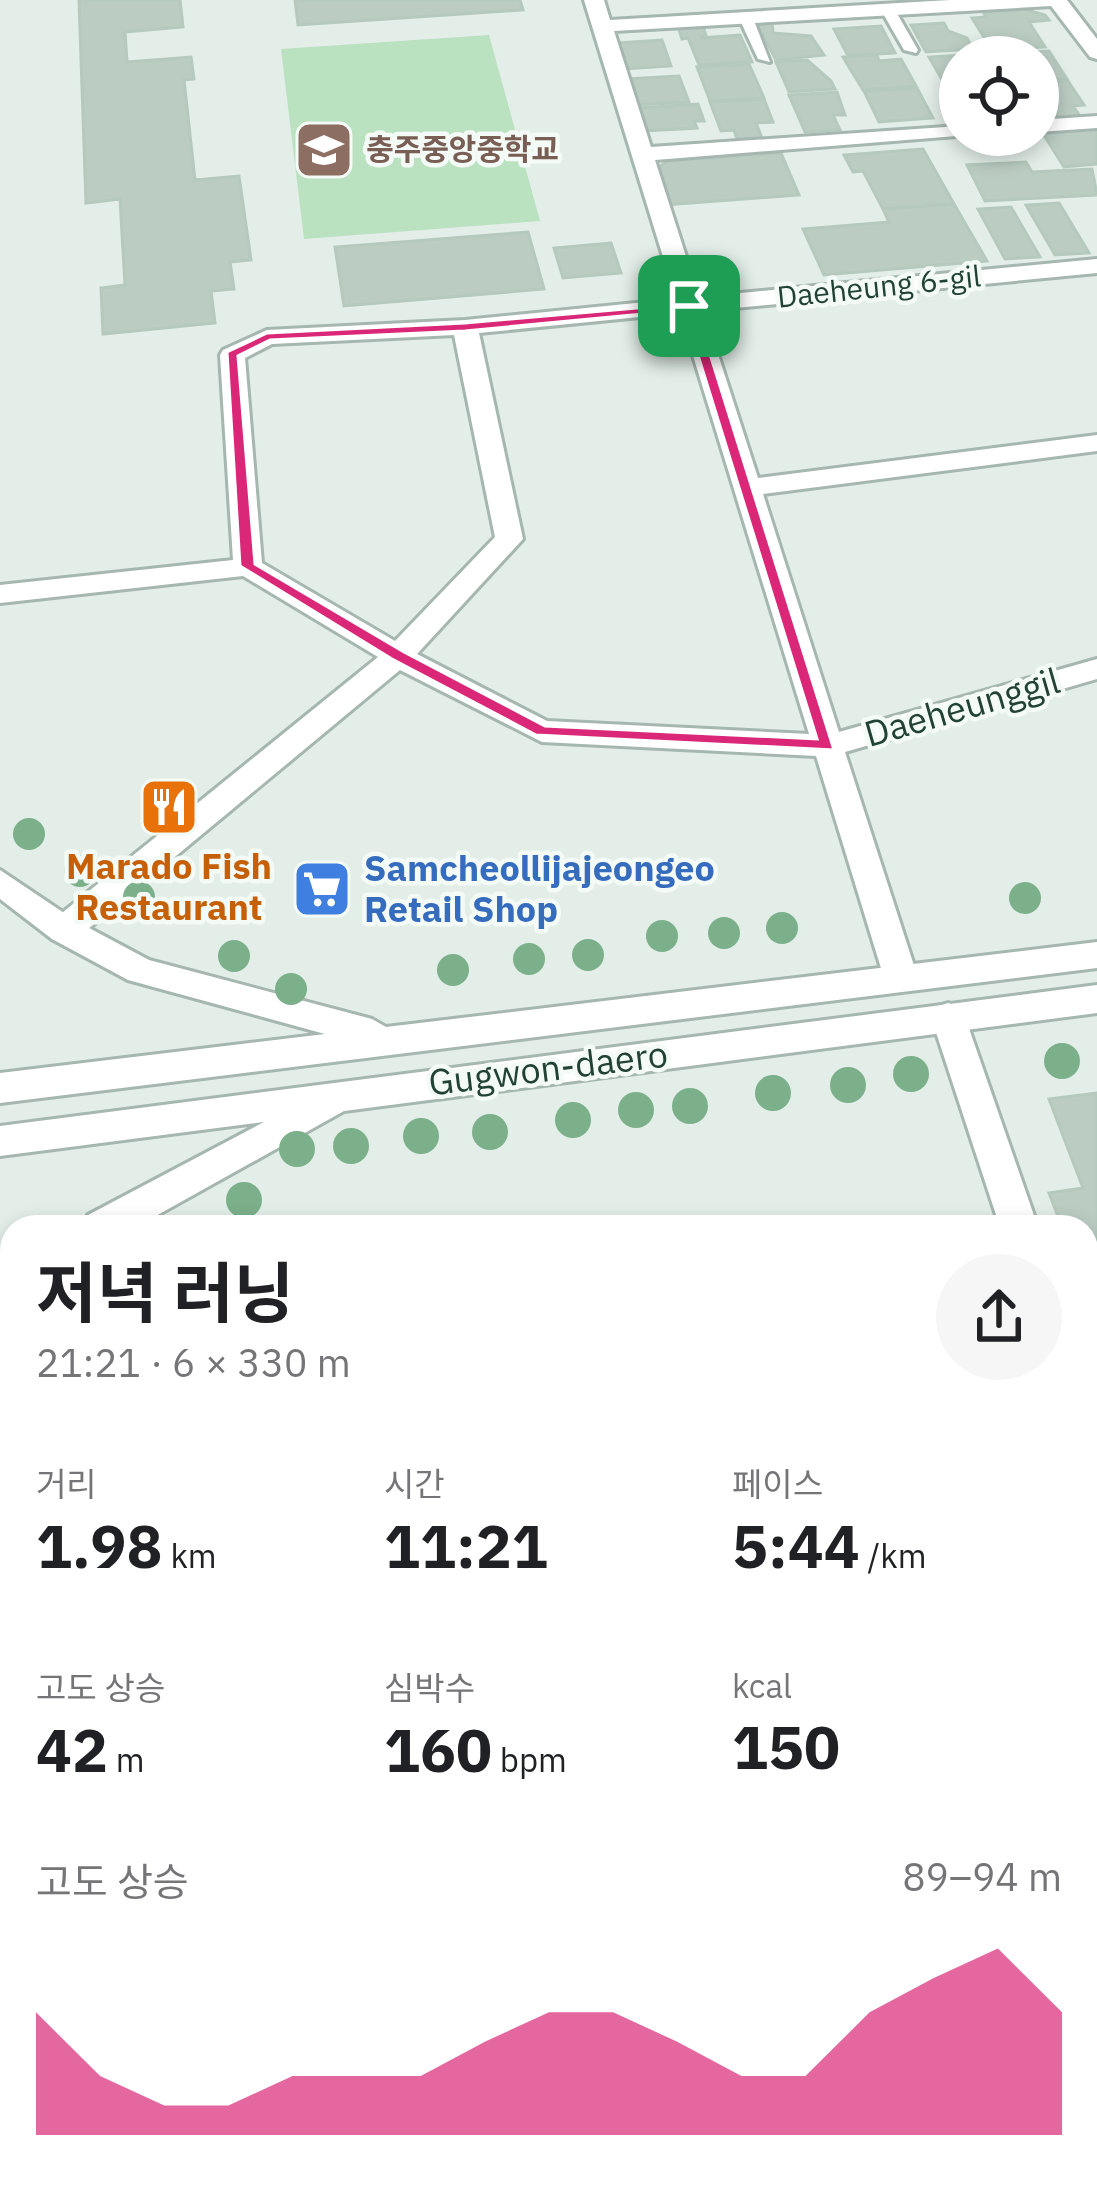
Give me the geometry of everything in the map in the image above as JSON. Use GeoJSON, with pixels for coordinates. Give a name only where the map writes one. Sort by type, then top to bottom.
{"type":"FeatureCollection","features":[{"type":"Feature","properties":{"kind":"street"},"geometry":{"type":"LineString","coordinates":[[901,978],[598,13],[746,18],[1054,0],[1097,52]]}},
{"type":"Feature","properties":{"kind":"street"},"geometry":{"type":"LineString","coordinates":[[1059,125],[1097,122]]}},
{"type":"Feature","properties":{"kind":"street"},"geometry":{"type":"LineString","coordinates":[[642,154],[939,133]]}},
{"type":"Feature","properties":{"kind":"street","name":"Daeheung 6-gil"},"geometry":{"type":"LineString","coordinates":[[248,566],[232,355],[267,337],[465,327],[1097,266]]}},
{"type":"Feature","properties":{"kind":"street"},"geometry":{"type":"LineString","coordinates":[[64,930],[398,656],[509,538],[465,327]]}},
{"type":"Feature","properties":{"kind":"street"},"geometry":{"type":"LineString","coordinates":[[747,488],[1097,442]]}},
{"type":"Feature","properties":{"kind":"street"},"geometry":{"type":"LineString","coordinates":[[0,593],[248,566]]}},
{"type":"Feature","properties":{"kind":"street","name":"Daeheunggil"},"geometry":{"type":"LineString","coordinates":[[248,566],[398,656],[542,731],[828,746],[1097,669]]}},
{"type":"Feature","properties":{"kind":"street"},"geometry":{"type":"LineString","coordinates":[[0,882],[64,930],[140,971],[392,1038]]}},
{"type":"Feature","properties":{"kind":"street","name":"Gugwon-daero"},"geometry":{"type":"LineString","coordinates":[[0,1088],[1097,955]]}},
{"type":"Feature","properties":{"kind":"street","name":"Gugwon-daero"},"geometry":{"type":"LineString","coordinates":[[0,1141],[1097,999]]}},
{"type":"Feature","properties":{"kind":"street"},"geometry":{"type":"LineString","coordinates":[[948,1017],[1015,1215]]}},
{"type":"Feature","properties":{"kind":"street"},"geometry":{"type":"LineString","coordinates":[[117,1215],[354,1092]]}},
{"type":"Feature","properties":{"kind":"lane"},"geometry":{"type":"LineString","coordinates":[[888,10],[911,50]]}},
{"type":"Feature","properties":{"kind":"lane"},"geometry":{"type":"LineString","coordinates":[[746,18],[765,59]]}},
{"type":"Feature","properties":{"kind":"green space"},"geometry":{"type":"Polygon","coordinates":[[[489,35],[540,221],[304,239],[281,49],[489,35]]]}},
{"type":"Feature","properties":{"kind":"building"},"geometry":{"type":"Polygon","coordinates":[[[79,0],[180,0],[183,27],[125,32],[127,62],[191,57],[194,79],[184,80],[195,180],[239,176],[251,260],[230,262],[234,289],[211,291],[215,323],[103,334],[101,288],[125,285],[120,199],[86,203],[79,0]]]}},
{"type":"Feature","properties":{"kind":"building"},"geometry":{"type":"Polygon","coordinates":[[[295,0],[520,0],[523,10],[298,25],[295,0]]]}},
{"type":"Feature","properties":{"kind":"building"},"geometry":{"type":"Polygon","coordinates":[[[1020,8],[1049,20],[1029,22],[1038,36],[983,36],[972,18],[986,17],[982,10],[1020,8]]]}},
{"type":"Feature","properties":{"kind":"building"},"geometry":{"type":"Polygon","coordinates":[[[772,22],[773,33],[811,36],[824,55],[776,60],[757,24],[772,22]]]}},
{"type":"Feature","properties":{"kind":"building"},"geometry":{"type":"Polygon","coordinates":[[[944,23],[948,31],[962,36],[939,36],[939,51],[926,52],[911,25],[944,23]]]}},
{"type":"Feature","properties":{"kind":"building"},"geometry":{"type":"Polygon","coordinates":[[[703,26],[706,36],[700,38],[740,35],[752,62],[699,65],[678,27],[703,26]]]}},
{"type":"Feature","properties":{"kind":"building"},"geometry":{"type":"Polygon","coordinates":[[[881,26],[895,53],[848,56],[834,29],[881,26]]]}},
{"type":"Feature","properties":{"kind":"building"},"geometry":{"type":"Polygon","coordinates":[[[662,40],[671,66],[624,69],[615,43],[662,40]]]}},
{"type":"Feature","properties":{"kind":"building"},"geometry":{"type":"Polygon","coordinates":[[[877,55],[879,61],[901,59],[916,86],[863,90],[843,57],[877,55]]]}},
{"type":"Feature","properties":{"kind":"building"},"geometry":{"type":"Polygon","coordinates":[[[807,60],[835,89],[789,92],[776,62],[807,60]]]}},
{"type":"Feature","properties":{"kind":"building"},"geometry":{"type":"Polygon","coordinates":[[[749,64],[764,98],[710,101],[697,67],[749,64]]]}},
{"type":"Feature","properties":{"kind":"building"},"geometry":{"type":"Polygon","coordinates":[[[679,76],[689,102],[636,105],[627,79],[679,76]]]}},
{"type":"Feature","properties":{"kind":"building"},"geometry":{"type":"Polygon","coordinates":[[[1068,81],[1084,105],[1073,106],[1080,116],[1059,118],[1059,82],[1068,81]]]}},
{"type":"Feature","properties":{"kind":"building"},"geometry":{"type":"Polygon","coordinates":[[[917,88],[933,118],[879,122],[864,91],[917,88]]]}},
{"type":"Feature","properties":{"kind":"building"},"geometry":{"type":"Polygon","coordinates":[[[837,92],[845,115],[833,115],[840,130],[805,132],[789,95],[837,92]]]}},
{"type":"Feature","properties":{"kind":"building"},"geometry":{"type":"Polygon","coordinates":[[[764,99],[773,122],[756,123],[762,138],[737,139],[734,130],[721,131],[710,102],[764,99]]]}},
{"type":"Feature","properties":{"kind":"building"},"geometry":{"type":"Polygon","coordinates":[[[698,104],[704,121],[694,121],[697,128],[644,131],[636,108],[698,104]]]}},
{"type":"Feature","properties":{"kind":"building"},"geometry":{"type":"Polygon","coordinates":[[[1097,128],[1097,164],[1064,167],[1057,156],[1059,131],[1097,128]]]}},
{"type":"Feature","properties":{"kind":"building"},"geometry":{"type":"Polygon","coordinates":[[[923,149],[954,204],[883,209],[863,171],[853,172],[844,155],[923,149]]]}},
{"type":"Feature","properties":{"kind":"building"},"geometry":{"type":"Polygon","coordinates":[[[781,153],[799,195],[665,205],[654,170],[668,161],[781,153]]]}},
{"type":"Feature","properties":{"kind":"building"},"geometry":{"type":"Polygon","coordinates":[[[1026,162],[1032,172],[1092,169],[1097,195],[985,201],[967,165],[1026,162]]]}},
{"type":"Feature","properties":{"kind":"building"},"geometry":{"type":"Polygon","coordinates":[[[1059,203],[1089,253],[1055,255],[1026,205],[1059,203]]]}},
{"type":"Feature","properties":{"kind":"building"},"geometry":{"type":"Polygon","coordinates":[[[954,204],[987,261],[824,275],[803,229],[889,222],[883,209],[954,204]]]}},
{"type":"Feature","properties":{"kind":"building"},"geometry":{"type":"Polygon","coordinates":[[[1011,207],[1040,257],[1005,259],[978,209],[1011,207]]]}},
{"type":"Feature","properties":{"kind":"building"},"geometry":{"type":"Polygon","coordinates":[[[528,232],[544,289],[344,306],[335,247],[528,232]]]}},
{"type":"Feature","properties":{"kind":"building"},"geometry":{"type":"Polygon","coordinates":[[[611,243],[621,273],[563,278],[554,248],[611,243]]]}},
{"type":"Feature","properties":{"kind":"building"},"geometry":{"type":"Polygon","coordinates":[[[1097,1093],[1097,1215],[1057,1215],[1049,1193],[1083,1188],[1049,1099],[1097,1093]]]}},
{"type":"Feature","properties":{"kind":"place","name":"충주중앙중학교"},"geometry":{"type":"Point","coordinates":[324,150]}},
{"type":"Feature","properties":{"kind":"place","name":"Marado Fish Restaurant"},"geometry":{"type":"Point","coordinates":[169,807]}},
{"type":"Feature","properties":{"kind":"place","name":"Samcheollijajeongeo Retail Shop"},"geometry":{"type":"Point","coordinates":[322,889]}},
{"type":"Feature","properties":{"kind":"route"},"geometry":{"type":"LineString","coordinates":[[689,306],[828,746],[542,731],[398,656],[248,566],[232,355],[267,337],[465,327],[689,306]]}}]}
